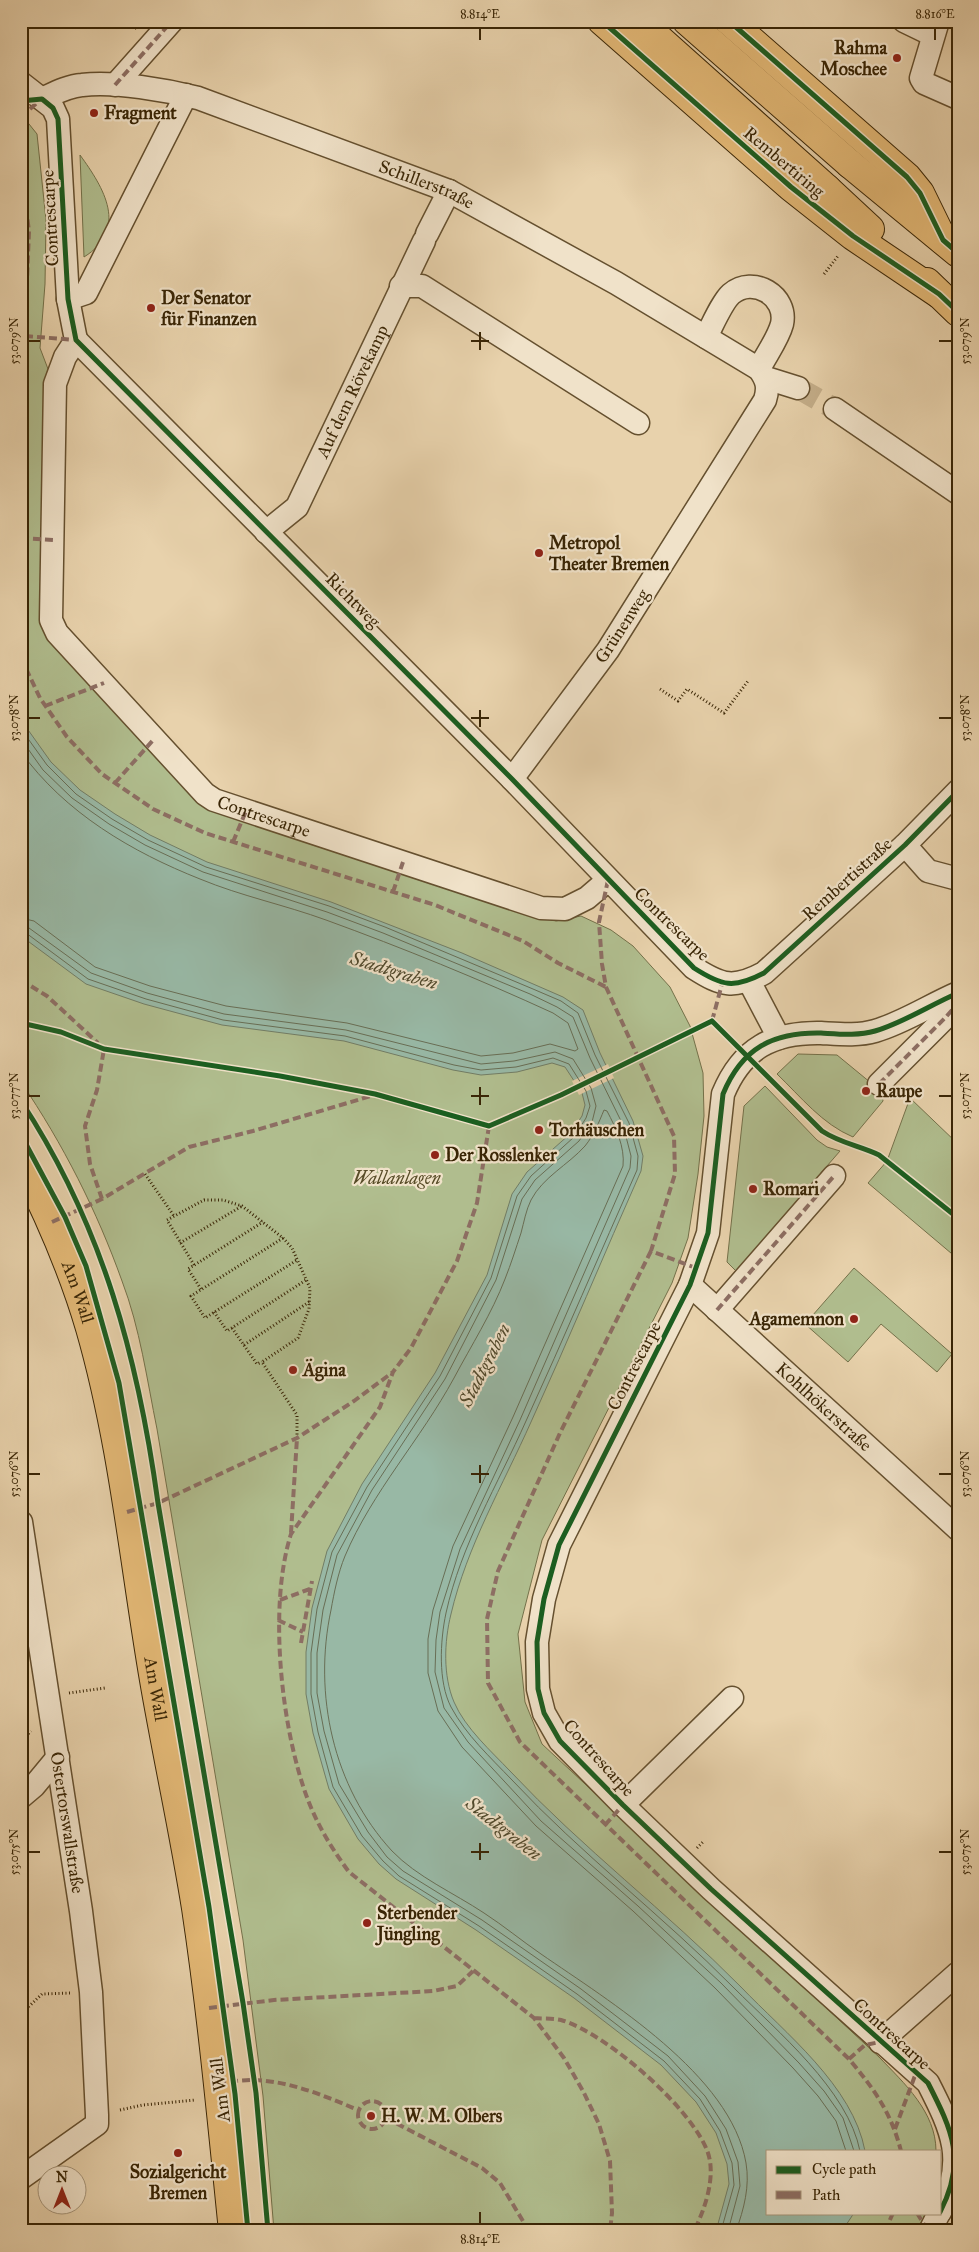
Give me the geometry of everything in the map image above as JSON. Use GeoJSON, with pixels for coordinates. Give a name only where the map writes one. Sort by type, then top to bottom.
{"type":"FeatureCollection","features":[{"type":"Feature","properties":{"kind":"main road","name":"Rembertiring"},"geometry":{"type":"LineString","coordinates":[[602,21],[791,187],[853,236],[948,303]]}},
{"type":"Feature","properties":{"kind":"main road","name":"Rembertiring"},"geometry":{"type":"LineString","coordinates":[[639,21],[828,188],[948,303]]}},
{"type":"Feature","properties":{"kind":"main road"},"geometry":{"type":"LineString","coordinates":[[687,21],[850,164],[950,246]]}},
{"type":"Feature","properties":{"kind":"main road"},"geometry":{"type":"LineString","coordinates":[[729,21],[907,177],[920,194],[950,246]]}},
{"type":"Feature","properties":{"kind":"main road","name":"Am Wall"},"geometry":{"type":"LineString","coordinates":[[21,1160],[52,1222],[75,1283],[90,1328],[115,1441],[156,1690],[196,1908],[218,2082],[233,2231]]}},
{"type":"Feature","properties":{"kind":"street"},"geometry":{"type":"LineString","coordinates":[[115,86],[172,21]]}},
{"type":"Feature","properties":{"kind":"street"},"geometry":{"type":"LineString","coordinates":[[904,21],[936,28],[921,78],[924,83],[958,98]]}},
{"type":"Feature","properties":{"kind":"street","name":"Contrescarpe"},"geometry":{"type":"LineString","coordinates":[[21,83],[53,108],[58,119],[68,299],[76,340],[65,357],[55,384],[52,620],[57,633],[205,794],[214,800],[541,908],[565,909],[587,898],[608,880],[694,968],[722,984],[750,981]]}},
{"type":"Feature","properties":{"kind":"street","name":"Schillerstraße"},"geometry":{"type":"LineString","coordinates":[[42,99],[83,85],[115,86],[186,95],[450,191],[616,283],[706,337],[765,379],[798,388]]}},
{"type":"Feature","properties":{"kind":"street"},"geometry":{"type":"LineString","coordinates":[[68,299],[86,293],[186,95]]}},
{"type":"Feature","properties":{"kind":"street","name":"Auf dem Rövekamp"},"geometry":{"type":"LineString","coordinates":[[266,532],[297,507],[401,286],[450,191]]}},
{"type":"Feature","properties":{"kind":"street"},"geometry":{"type":"LineString","coordinates":[[401,286],[422,286],[638,423]]}},
{"type":"Feature","properties":{"kind":"street","name":"Grünenweg"},"geometry":{"type":"LineString","coordinates":[[512,778],[608,650],[765,400],[765,379],[782,318],[777,301],[763,289],[753,286],[743,288],[729,295],[706,337]]}},
{"type":"Feature","properties":{"kind":"street","name":"Richtweg"},"geometry":{"type":"LineString","coordinates":[[76,340],[512,778],[608,880]]}},
{"type":"Feature","properties":{"kind":"street"},"geometry":{"type":"LineString","coordinates":[[835,409],[958,492]]}},
{"type":"Feature","properties":{"kind":"street","name":"Rembertistraße"},"geometry":{"type":"LineString","coordinates":[[750,981],[764,973],[905,845],[958,791]]}},
{"type":"Feature","properties":{"kind":"street"},"geometry":{"type":"LineString","coordinates":[[905,845],[928,871],[958,879]]}},
{"type":"Feature","properties":{"kind":"street"},"geometry":{"type":"LineString","coordinates":[[750,981],[780,1038]]}},
{"type":"Feature","properties":{"kind":"street","name":"Contrescarpe"},"geometry":{"type":"LineString","coordinates":[[942,2207],[953,2180],[956,2158],[947,2120],[928,2083],[711,1889],[623,1806],[560,1741],[544,1713],[538,1690],[537,1642],[544,1599],[559,1545],[690,1285],[708,1233],[723,1094],[730,1077],[740,1063],[755,1049],[780,1038],[799,1033],[844,1035],[874,1032],[958,993]]}},
{"type":"Feature","properties":{"kind":"street"},"geometry":{"type":"LineString","coordinates":[[879,1084],[958,1003]]}},
{"type":"Feature","properties":{"kind":"street"},"geometry":{"type":"LineString","coordinates":[[717,1310],[834,1176]]}},
{"type":"Feature","properties":{"kind":"street","name":"Kohlhökerstraße"},"geometry":{"type":"LineString","coordinates":[[690,1285],[958,1529]]}},
{"type":"Feature","properties":{"kind":"street","name":"Ostertorswallstraße"},"geometry":{"type":"LineString","coordinates":[[21,1522],[58,1757],[91,1992],[97,2124],[21,2178]]}},
{"type":"Feature","properties":{"kind":"street"},"geometry":{"type":"LineString","coordinates":[[623,1806],[732,1698]]}},
{"type":"Feature","properties":{"kind":"street"},"geometry":{"type":"LineString","coordinates":[[21,1797],[34,1786],[58,1757]]}},
{"type":"Feature","properties":{"kind":"street"},"geometry":{"type":"LineString","coordinates":[[880,2042],[958,1973]]}},
{"type":"Feature","properties":{"kind":"street","name":"Contrescarpe"},"geometry":{"type":"LineString","coordinates":[[930,2231],[939,2214]]}},
{"type":"Feature","properties":{"kind":"path"},"geometry":{"type":"LineString","coordinates":[[660,689],[678,701],[687,689],[724,713],[748,681]]}},
{"type":"Feature","properties":{"kind":"path"},"geometry":{"type":"LineString","coordinates":[[145,1174],[174,1216]]}},
{"type":"Feature","properties":{"kind":"path"},"geometry":{"type":"LineString","coordinates":[[194,1265],[167,1220],[204,1200],[223,1200],[242,1206],[283,1238],[297,1260],[310,1288],[309,1309],[298,1338],[257,1364],[232,1328]]}},
{"type":"Feature","properties":{"kind":"path"},"geometry":{"type":"LineString","coordinates":[[180,1243],[242,1206]]}},
{"type":"Feature","properties":{"kind":"path"},"geometry":{"type":"LineString","coordinates":[[201,1289],[188,1269],[263,1222]]}},
{"type":"Feature","properties":{"kind":"path"},"geometry":{"type":"LineString","coordinates":[[283,1238],[191,1296],[194,1301],[205,1318],[297,1260]]}},
{"type":"Feature","properties":{"kind":"path"},"geometry":{"type":"LineString","coordinates":[[214,1312],[227,1332],[306,1280]]}},
{"type":"Feature","properties":{"kind":"path"},"geometry":{"type":"LineString","coordinates":[[244,1345],[309,1302]]}},
{"type":"Feature","properties":{"kind":"path"},"geometry":{"type":"LineString","coordinates":[[262,1362],[297,1415],[297,1438]]}},
{"type":"Feature","properties":{"kind":"path"},"geometry":{"type":"LineString","coordinates":[[66,1693],[105,1688]]}},
{"type":"Feature","properties":{"kind":"path"},"geometry":{"type":"LineString","coordinates":[[698,1847],[704,1841]]}},
{"type":"Feature","properties":{"kind":"path"},"geometry":{"type":"LineString","coordinates":[[21,2014],[42,1994],[91,1992]]}},
{"type":"Feature","properties":{"kind":"path"},"geometry":{"type":"LineString","coordinates":[[143,2105],[189,2100]]}},
{"type":"Feature","properties":{"kind":"green space","name":"Wallanlagen"},"geometry":{"type":"Polygon","coordinates":[[[21,114],[37,134],[46,220],[45,284],[40,348],[48,369],[44,387],[42,616],[178,777],[534,915],[556,921],[581,916],[611,930],[633,946],[670,987],[690,1026],[703,1073],[704,1116],[698,1174],[688,1238],[672,1283],[542,1540],[518,1634],[525,1702],[542,1744],[879,2057],[908,2088],[925,2111],[935,2137],[936,2150],[766,2150],[766,2214],[926,2214],[917,2231],[274,2231],[263,2096],[243,1940],[157,1429],[134,1317],[102,1229],[78,1178],[51,1129],[21,1082],[21,114]]]}},
{"type":"Feature","properties":{"kind":"green space"},"geometry":{"type":"Polygon","coordinates":[[[80,155],[104,194],[109,221],[106,234],[98,246],[84,257],[80,155]]]}},
{"type":"Feature","properties":{"kind":"green space"},"geometry":{"type":"Polygon","coordinates":[[[798,1054],[837,1055],[882,1092],[883,1101],[853,1137],[831,1125],[803,1101],[777,1074],[798,1054]]]}},
{"type":"Feature","properties":{"kind":"green space"},"geometry":{"type":"Polygon","coordinates":[[[765,1086],[817,1140],[827,1147],[840,1151],[736,1271],[727,1262],[744,1106],[765,1086]]]}},
{"type":"Feature","properties":{"kind":"green space"},"geometry":{"type":"Polygon","coordinates":[[[910,1098],[958,1144],[958,1259],[868,1183],[887,1161],[910,1098]]]}},
{"type":"Feature","properties":{"kind":"green space"},"geometry":{"type":"Polygon","coordinates":[[[854,1268],[952,1354],[937,1372],[881,1324],[848,1362],[805,1324],[854,1268]]]}},
{"type":"Feature","properties":{"kind":"water","name":"Stadtgraben"},"geometry":{"type":"Polygon","coordinates":[[[21,720],[51,762],[80,790],[150,835],[207,862],[331,902],[462,953],[563,997],[583,1010],[600,1053],[633,1121],[643,1156],[641,1171],[545,1391],[466,1564],[451,1614],[446,1647],[446,1670],[450,1692],[459,1712],[487,1748],[566,1827],[713,1959],[796,2042],[832,2083],[847,2104],[858,2127],[865,2150],[766,2150],[766,2214],[853,2214],[842,2231],[716,2231],[729,2184],[727,2164],[716,2133],[696,2102],[661,2065],[574,1998],[476,1930],[396,1879],[379,1864],[358,1839],[329,1789],[313,1733],[306,1694],[306,1652],[312,1608],[327,1551],[362,1484],[435,1373],[487,1275],[512,1194],[527,1172],[570,1134],[582,1116],[585,1105],[582,1093],[565,1067],[552,1063],[517,1072],[481,1075],[453,1070],[344,1041],[222,1025],[144,1004],[86,984],[21,936],[21,720]]]}},
{"type":"Feature","properties":{"kind":"pier"},"geometry":{"type":"Polygon","coordinates":[[[608,1064],[614,1078],[579,1095],[572,1081],[608,1064]]]}},
{"type":"Feature","properties":{"kind":"tunnel"},"geometry":{"type":"LineString","coordinates":[[798,388],[835,409]]}},
{"type":"Feature","properties":{"kind":"marked path"},"geometry":{"type":"LineString","coordinates":[[115,85],[172,21]]}},
{"type":"Feature","properties":{"kind":"marked path"},"geometry":{"type":"LineString","coordinates":[[21,117],[40,100]]}},
{"type":"Feature","properties":{"kind":"marked path"},"geometry":{"type":"LineString","coordinates":[[21,172],[29,231],[21,425]]}},
{"type":"Feature","properties":{"kind":"marked path"},"geometry":{"type":"LineString","coordinates":[[25,336],[76,340]]}},
{"type":"Feature","properties":{"kind":"marked path"},"geometry":{"type":"LineString","coordinates":[[21,538],[53,540]]}},
{"type":"Feature","properties":{"kind":"marked path"},"geometry":{"type":"LineString","coordinates":[[21,658],[40,698],[67,737],[102,774],[153,809],[205,833],[435,905],[523,941],[558,963],[606,987]]}},
{"type":"Feature","properties":{"kind":"marked path"},"geometry":{"type":"LineString","coordinates":[[45,706],[104,683]]}},
{"type":"Feature","properties":{"kind":"marked path"},"geometry":{"type":"LineString","coordinates":[[115,783],[154,739]]}},
{"type":"Feature","properties":{"kind":"marked path"},"geometry":{"type":"LineString","coordinates":[[233,842],[246,811]]}},
{"type":"Feature","properties":{"kind":"marked path"},"geometry":{"type":"LineString","coordinates":[[393,892],[403,862]]}},
{"type":"Feature","properties":{"kind":"marked path"},"geometry":{"type":"LineString","coordinates":[[608,880],[599,922],[602,964],[606,987],[674,1136],[675,1174],[651,1251],[696,1268]]}},
{"type":"Feature","properties":{"kind":"marked path"},"geometry":{"type":"LineString","coordinates":[[21,980],[47,996],[98,1043]]}},
{"type":"Feature","properties":{"kind":"marked path"},"geometry":{"type":"LineString","coordinates":[[712,1021],[722,984]]}},
{"type":"Feature","properties":{"kind":"marked path"},"geometry":{"type":"LineString","coordinates":[[879,1084],[958,1003]]}},
{"type":"Feature","properties":{"kind":"marked path"},"geometry":{"type":"LineString","coordinates":[[102,1199],[90,1164],[85,1126],[97,1090],[104,1049]]}},
{"type":"Feature","properties":{"kind":"marked path"},"geometry":{"type":"LineString","coordinates":[[52,1222],[102,1199],[189,1147],[253,1131],[371,1096]]}},
{"type":"Feature","properties":{"kind":"marked path"},"geometry":{"type":"LineString","coordinates":[[489,1126],[477,1203],[457,1261],[411,1348],[393,1372],[380,1407],[291,1534],[284,1563],[280,1596],[279,1631],[285,1704],[291,1739],[308,1800],[326,1837],[349,1872],[534,2018],[564,2058],[599,2124],[610,2161],[612,2213],[610,2231]]}},
{"type":"Feature","properties":{"kind":"marked path"},"geometry":{"type":"LineString","coordinates":[[717,1310],[834,1176]]}},
{"type":"Feature","properties":{"kind":"marked path"},"geometry":{"type":"LineString","coordinates":[[651,1251],[560,1433],[498,1571],[487,1619],[488,1683],[520,1742],[849,2059],[881,2102],[892,2124],[901,2150]]}},
{"type":"Feature","properties":{"kind":"marked path"},"geometry":{"type":"LineString","coordinates":[[127,1512],[158,1503],[297,1438],[354,1401],[393,1372]]}},
{"type":"Feature","properties":{"kind":"marked path"},"geometry":{"type":"LineString","coordinates":[[291,1533],[297,1438]]}},
{"type":"Feature","properties":{"kind":"marked path"},"geometry":{"type":"LineString","coordinates":[[301,1643],[312,1581]]}},
{"type":"Feature","properties":{"kind":"marked path"},"geometry":{"type":"LineString","coordinates":[[280,1600],[310,1589]]}},
{"type":"Feature","properties":{"kind":"marked path"},"geometry":{"type":"LineString","coordinates":[[278,1620],[303,1632]]}},
{"type":"Feature","properties":{"kind":"marked path"},"geometry":{"type":"LineString","coordinates":[[605,1825],[623,1805]]}},
{"type":"Feature","properties":{"kind":"marked path"},"geometry":{"type":"LineString","coordinates":[[209,2008],[274,2000],[433,1991],[457,1986],[473,1971]]}},
{"type":"Feature","properties":{"kind":"marked path"},"geometry":{"type":"LineString","coordinates":[[534,2018],[561,2020],[601,2040],[646,2075],[685,2115],[699,2135],[708,2153],[711,2172],[708,2193],[694,2231]]}},
{"type":"Feature","properties":{"kind":"marked path"},"geometry":{"type":"LineString","coordinates":[[849,2059],[865,2045],[880,2042]]}},
{"type":"Feature","properties":{"kind":"marked path"},"geometry":{"type":"LineString","coordinates":[[895,2129],[916,2073]]}},
{"type":"Feature","properties":{"kind":"marked path"},"geometry":{"type":"LineString","coordinates":[[218,2082],[253,2080],[280,2083],[294,2086],[358,2110]]}},
{"type":"Feature","properties":{"kind":"marked path"},"geometry":{"type":"LineString","coordinates":[[372,2101],[382,2105],[386,2115],[382,2125],[372,2129],[362,2125],[358,2115],[362,2105],[372,2101]]}},
{"type":"Feature","properties":{"kind":"marked path"},"geometry":{"type":"LineString","coordinates":[[386,2118],[482,2168],[500,2183],[529,2231]]}},
{"type":"Feature","properties":{"kind":"marked path"},"geometry":{"type":"LineString","coordinates":[[885,2231],[893,2214]]}},
{"type":"Feature","properties":{"kind":"marked path"},"geometry":{"type":"LineString","coordinates":[[918,2214],[928,2231]]}},
{"type":"Feature","properties":{"kind":"cycle path"},"geometry":{"type":"LineString","coordinates":[[602,21],[791,187],[853,236],[939,294],[958,312]]}},
{"type":"Feature","properties":{"kind":"cycle path"},"geometry":{"type":"LineString","coordinates":[[729,21],[907,177],[920,193],[943,240],[958,253]]}},
{"type":"Feature","properties":{"kind":"cycle path"},"geometry":{"type":"LineString","coordinates":[[21,101],[42,99],[53,108],[58,119],[68,299],[76,340],[512,779],[694,968],[713,979],[728,983],[744,982],[764,973],[905,845],[958,791]]}},
{"type":"Feature","properties":{"kind":"cycle path"},"geometry":{"type":"LineString","coordinates":[[942,2208],[953,2177],[953,2146],[944,2116],[928,2083],[711,1889],[623,1805],[560,1741],[544,1713],[538,1689],[537,1642],[544,1599],[559,1545],[690,1285],[708,1233],[723,1094],[731,1078],[750,1054],[774,1040],[804,1033],[869,1033],[896,1023],[958,993]]}},
{"type":"Feature","properties":{"kind":"cycle path"},"geometry":{"type":"LineString","coordinates":[[712,1021],[822,1131],[836,1139],[879,1155],[958,1218]]}},
{"type":"Feature","properties":{"kind":"cycle path"},"geometry":{"type":"LineString","coordinates":[[21,1023],[61,1032],[104,1049],[280,1076],[375,1094],[489,1126],[561,1095],[712,1021]]}},
{"type":"Feature","properties":{"kind":"cycle path"},"geometry":{"type":"LineString","coordinates":[[21,1101],[50,1148],[74,1196],[95,1245],[113,1294],[140,1397],[243,2003],[256,2093],[268,2231]]}},
{"type":"Feature","properties":{"kind":"cycle path"},"geometry":{"type":"LineString","coordinates":[[21,1135],[65,1217],[86,1266],[119,1383],[209,1907],[235,2094],[248,2231]]}},
{"type":"Feature","properties":{"kind":"place","name":"Rahma Moschee"},"geometry":{"type":"Point","coordinates":[897,58]}},
{"type":"Feature","properties":{"kind":"place","name":"Fragment"},"geometry":{"type":"Point","coordinates":[94,113]}},
{"type":"Feature","properties":{"kind":"place","name":"Der Senator für Finanzen"},"geometry":{"type":"Point","coordinates":[151,308]}},
{"type":"Feature","properties":{"kind":"place","name":"Metropol Theater Bremen"},"geometry":{"type":"Point","coordinates":[539,553]}},
{"type":"Feature","properties":{"kind":"place","name":"Raupe"},"geometry":{"type":"Point","coordinates":[866,1091]}},
{"type":"Feature","properties":{"kind":"place","name":"Torhäuschen"},"geometry":{"type":"Point","coordinates":[539,1130]}},
{"type":"Feature","properties":{"kind":"place","name":"Der Rosslenker"},"geometry":{"type":"Point","coordinates":[435,1155]}},
{"type":"Feature","properties":{"kind":"place","name":"Romari"},"geometry":{"type":"Point","coordinates":[753,1189]}},
{"type":"Feature","properties":{"kind":"place","name":"Agamemnon"},"geometry":{"type":"Point","coordinates":[854,1319]}},
{"type":"Feature","properties":{"kind":"place","name":"Ägina"},"geometry":{"type":"Point","coordinates":[293,1370]}},
{"type":"Feature","properties":{"kind":"place","name":"Sterbender Jüngling"},"geometry":{"type":"Point","coordinates":[367,1923]}},
{"type":"Feature","properties":{"kind":"place","name":"H. W. M. Olbers"},"geometry":{"type":"Point","coordinates":[371,2116]}},
{"type":"Feature","properties":{"kind":"place","name":"Sozialgericht Bremen"},"geometry":{"type":"Point","coordinates":[178,2153]}}]}
